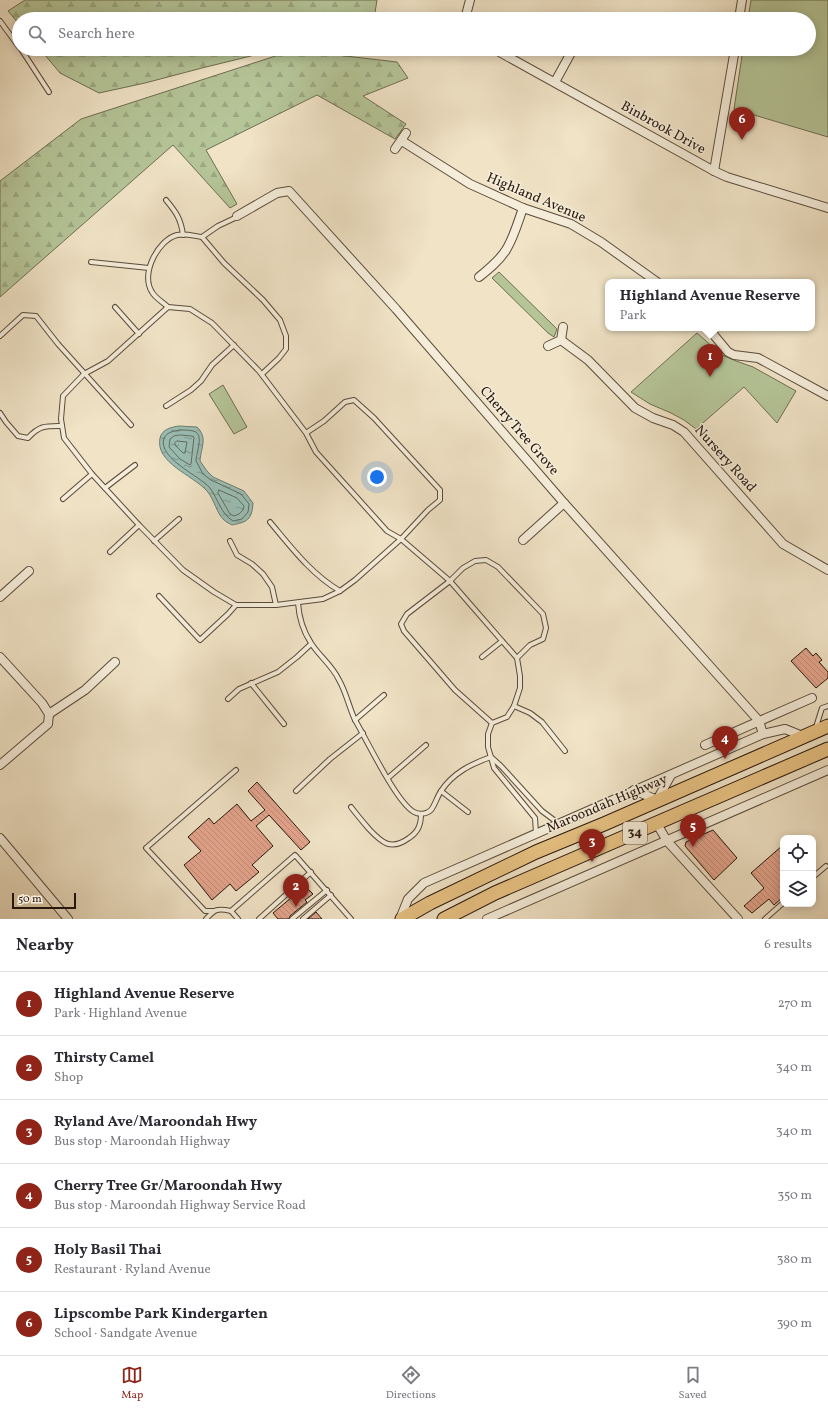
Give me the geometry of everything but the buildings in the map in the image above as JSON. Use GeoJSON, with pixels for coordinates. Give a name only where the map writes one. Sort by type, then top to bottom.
{"type":"FeatureCollection","features":[{"type":"Feature","properties":{"kind":"highway","name":"Maroondah Highway"},"geometry":{"type":"LineString","coordinates":[[401,919],[430,903],[529,855],[604,824],[828,726]]}},
{"type":"Feature","properties":{"kind":"highway","name":"34"},"geometry":{"type":"LineString","coordinates":[[444,919],[495,893],[828,750]]}},
{"type":"Feature","properties":{"kind":"highway"},"geometry":{"type":"LineString","coordinates":[[604,824],[613,843]]}},
{"type":"Feature","properties":{"kind":"street"},"geometry":{"type":"LineString","coordinates":[[467,12],[470,0]]}},
{"type":"Feature","properties":{"kind":"street"},"geometry":{"type":"LineString","coordinates":[[740,12],[742,0]]}},
{"type":"Feature","properties":{"kind":"street","name":"Binbrook Drive"},"geometry":{"type":"LineString","coordinates":[[507,56],[714,171],[727,177],[828,208]]}},
{"type":"Feature","properties":{"kind":"street"},"geometry":{"type":"LineString","coordinates":[[554,82],[569,56]]}},
{"type":"Feature","properties":{"kind":"street"},"geometry":{"type":"LineString","coordinates":[[714,171],[733,56]]}},
{"type":"Feature","properties":{"kind":"street"},"geometry":{"type":"LineString","coordinates":[[395,149],[406,133]]}},
{"type":"Feature","properties":{"kind":"street","name":"Highland Avenue"},"geometry":{"type":"LineString","coordinates":[[402,140],[470,184],[523,208],[571,224],[601,242],[653,279]]}},
{"type":"Feature","properties":{"kind":"street","name":"Cherry Tree Grove"},"geometry":{"type":"LineString","coordinates":[[237,216],[277,193],[289,191],[396,309],[564,503],[759,721],[763,734]]}},
{"type":"Feature","properties":{"kind":"street"},"geometry":{"type":"LineString","coordinates":[[479,277],[495,263],[506,250],[515,232],[523,208]]}},
{"type":"Feature","properties":{"kind":"street"},"geometry":{"type":"LineString","coordinates":[[548,346],[561,340],[563,327]]}},
{"type":"Feature","properties":{"kind":"street"},"geometry":{"type":"LineString","coordinates":[[710,331],[728,352],[734,355],[758,358],[828,396]]}},
{"type":"Feature","properties":{"kind":"street","name":"Nursery Road"},"geometry":{"type":"LineString","coordinates":[[561,340],[588,360],[635,408],[653,418],[673,425],[684,432],[783,544],[828,570]]}},
{"type":"Feature","properties":{"kind":"street"},"geometry":{"type":"LineString","coordinates":[[523,540],[564,503]]}},
{"type":"Feature","properties":{"kind":"street"},"geometry":{"type":"LineString","coordinates":[[0,597],[29,571]]}},
{"type":"Feature","properties":{"kind":"street"},"geometry":{"type":"LineString","coordinates":[[0,657],[42,703],[50,714]]}},
{"type":"Feature","properties":{"kind":"street"},"geometry":{"type":"LineString","coordinates":[[0,765],[48,724],[50,714],[85,690],[116,662]]}},
{"type":"Feature","properties":{"kind":"street"},"geometry":{"type":"LineString","coordinates":[[705,745],[812,698]]}},
{"type":"Feature","properties":{"kind":"street"},"geometry":{"type":"LineString","coordinates":[[401,919],[408,899],[424,883],[763,734],[785,729],[810,734]]}},
{"type":"Feature","properties":{"kind":"street"},"geometry":{"type":"LineString","coordinates":[[487,919],[828,770]]}},
{"type":"Feature","properties":{"kind":"street"},"geometry":{"type":"LineString","coordinates":[[634,790],[656,800],[670,775]]}},
{"type":"Feature","properties":{"kind":"street"},"geometry":{"type":"LineString","coordinates":[[657,824],[667,841],[738,919]]}},
{"type":"Feature","properties":{"kind":"street"},"geometry":{"type":"LineString","coordinates":[[0,838],[68,919]]}},
{"type":"Feature","properties":{"kind":"lane"},"geometry":{"type":"LineString","coordinates":[[0,21],[12,37]]}},
{"type":"Feature","properties":{"kind":"lane"},"geometry":{"type":"LineString","coordinates":[[25,56],[49,92]]}},
{"type":"Feature","properties":{"kind":"lane"},"geometry":{"type":"LineString","coordinates":[[166,200],[178,214],[182,223],[183,235]]}},
{"type":"Feature","properties":{"kind":"lane"},"geometry":{"type":"LineString","coordinates":[[237,216],[218,226],[202,237],[183,235],[176,236],[165,243],[152,257],[148,268],[148,282],[151,292],[168,307],[190,309],[212,323],[262,374],[306,433],[316,452],[382,526],[387,531],[401,539],[450,581],[517,658],[520,688],[514,706],[508,717],[492,723]]}},
{"type":"Feature","properties":{"kind":"lane"},"geometry":{"type":"LineString","coordinates":[[202,237],[224,263],[263,300],[280,320],[286,336],[286,349],[262,374]]}},
{"type":"Feature","properties":{"kind":"lane"},"geometry":{"type":"LineString","coordinates":[[91,262],[148,268]]}},
{"type":"Feature","properties":{"kind":"lane"},"geometry":{"type":"LineString","coordinates":[[116,307],[139,334]]}},
{"type":"Feature","properties":{"kind":"lane"},"geometry":{"type":"LineString","coordinates":[[168,307],[108,361],[84,374],[63,396],[61,419],[64,438],[92,474],[139,526],[183,570],[214,592],[236,605],[276,605],[298,603],[323,599],[340,591],[355,580],[401,539],[428,510],[440,500],[440,490],[374,418],[354,400],[346,402],[324,421],[306,433]]}},
{"type":"Feature","properties":{"kind":"lane"},"geometry":{"type":"LineString","coordinates":[[0,336],[23,315],[36,316],[84,374],[131,425]]}},
{"type":"Feature","properties":{"kind":"lane"},"geometry":{"type":"LineString","coordinates":[[166,406],[191,390],[201,381],[212,365],[234,345]]}},
{"type":"Feature","properties":{"kind":"lane"},"geometry":{"type":"LineString","coordinates":[[0,413],[18,436],[28,438],[36,429],[48,426],[62,426]]}},
{"type":"Feature","properties":{"kind":"lane"},"geometry":{"type":"LineString","coordinates":[[105,488],[135,465]]}},
{"type":"Feature","properties":{"kind":"lane"},"geometry":{"type":"LineString","coordinates":[[63,499],[92,474]]}},
{"type":"Feature","properties":{"kind":"lane"},"geometry":{"type":"LineString","coordinates":[[154,541],[179,519]]}},
{"type":"Feature","properties":{"kind":"lane"},"geometry":{"type":"LineString","coordinates":[[270,522],[325,582],[340,591]]}},
{"type":"Feature","properties":{"kind":"lane"},"geometry":{"type":"LineString","coordinates":[[110,552],[139,526]]}},
{"type":"Feature","properties":{"kind":"lane"},"geometry":{"type":"LineString","coordinates":[[230,541],[237,555],[252,564],[263,574],[272,587],[276,605]]}},
{"type":"Feature","properties":{"kind":"lane"},"geometry":{"type":"LineString","coordinates":[[492,723],[455,690],[404,631],[401,624],[407,614],[450,581],[463,568],[476,561],[486,560],[498,567],[544,614],[546,628],[542,639],[530,645],[517,658]]}},
{"type":"Feature","properties":{"kind":"lane"},"geometry":{"type":"LineString","coordinates":[[159,596],[200,640],[236,605]]}},
{"type":"Feature","properties":{"kind":"lane"},"geometry":{"type":"LineString","coordinates":[[298,603],[302,625],[311,644],[330,665],[340,680],[355,720],[393,789],[414,813],[427,813],[431,809],[441,791],[456,775],[465,768],[491,757]]}},
{"type":"Feature","properties":{"kind":"lane"},"geometry":{"type":"LineString","coordinates":[[482,657],[502,641]]}},
{"type":"Feature","properties":{"kind":"lane"},"geometry":{"type":"LineString","coordinates":[[228,699],[238,689],[278,672],[311,644]]}},
{"type":"Feature","properties":{"kind":"lane"},"geometry":{"type":"LineString","coordinates":[[251,683],[284,724]]}},
{"type":"Feature","properties":{"kind":"lane"},"geometry":{"type":"LineString","coordinates":[[355,720],[384,695]]}},
{"type":"Feature","properties":{"kind":"lane"},"geometry":{"type":"LineString","coordinates":[[514,706],[530,713],[542,722],[565,751]]}},
{"type":"Feature","properties":{"kind":"lane"},"geometry":{"type":"LineString","coordinates":[[810,734],[822,708],[828,706]]}},
{"type":"Feature","properties":{"kind":"lane"},"geometry":{"type":"LineString","coordinates":[[492,723],[488,740],[494,768],[534,818],[536,833]]}},
{"type":"Feature","properties":{"kind":"lane"},"geometry":{"type":"LineString","coordinates":[[296,792],[330,759],[363,733]]}},
{"type":"Feature","properties":{"kind":"lane"},"geometry":{"type":"LineString","coordinates":[[388,778],[426,745]]}},
{"type":"Feature","properties":{"kind":"lane"},"geometry":{"type":"LineString","coordinates":[[491,757],[542,811],[558,823]]}},
{"type":"Feature","properties":{"kind":"lane"},"geometry":{"type":"LineString","coordinates":[[236,770],[146,848],[205,911],[220,909],[231,911],[238,919]]}},
{"type":"Feature","properties":{"kind":"lane"},"geometry":{"type":"LineString","coordinates":[[441,791],[468,812]]}},
{"type":"Feature","properties":{"kind":"lane"},"geometry":{"type":"LineString","coordinates":[[351,808],[383,843],[390,844],[398,844],[415,833],[421,823],[421,814]]}},
{"type":"Feature","properties":{"kind":"lane"},"geometry":{"type":"LineString","coordinates":[[231,911],[295,855],[351,919]]}},
{"type":"Feature","properties":{"kind":"lane"},"geometry":{"type":"LineString","coordinates":[[816,874],[826,866]]}},
{"type":"Feature","properties":{"kind":"lane"},"geometry":{"type":"LineString","coordinates":[[259,919],[311,872]]}},
{"type":"Feature","properties":{"kind":"lane"},"geometry":{"type":"LineString","coordinates":[[292,919],[327,890]]}},
{"type":"Feature","properties":{"kind":"lane"},"geometry":{"type":"LineString","coordinates":[[303,919],[331,895]]}},
{"type":"Feature","properties":{"kind":"lane"},"geometry":{"type":"LineString","coordinates":[[765,919],[780,906]]}},
{"type":"Feature","properties":{"kind":"lane"},"geometry":{"type":"LineString","coordinates":[[206,919],[213,911]]}},
{"type":"Feature","properties":{"kind":"green space"},"geometry":{"type":"Polygon","coordinates":[[[25,0],[377,0],[375,12],[12,12],[12,16],[8,11],[25,0]]]}},
{"type":"Feature","properties":{"kind":"green space"},"geometry":{"type":"Polygon","coordinates":[[[751,0],[828,0],[828,137],[734,109],[742,56],[816,56],[816,12],[749,12],[751,0]]]}},
{"type":"Feature","properties":{"kind":"green space"},"geometry":{"type":"Polygon","coordinates":[[[46,56],[251,56],[99,93],[60,73],[46,56]]]}},
{"type":"Feature","properties":{"kind":"green space"},"geometry":{"type":"Polygon","coordinates":[[[275,56],[346,56],[397,62],[408,78],[363,96],[406,124],[395,139],[317,95],[206,150],[237,204],[230,208],[173,145],[0,297],[0,181],[81,119],[275,56]]]}},
{"type":"Feature","properties":{"kind":"green space"},"geometry":{"type":"Polygon","coordinates":[[[499,272],[557,329],[554,337],[548,333],[492,278],[499,272]]]}},
{"type":"Feature","properties":{"kind":"green space"},"geometry":{"type":"Polygon","coordinates":[[[697,333],[722,355],[753,367],[796,391],[777,423],[744,387],[696,429],[684,420],[650,404],[631,392],[697,333]]]}},
{"type":"Feature","properties":{"kind":"green space"},"geometry":{"type":"Polygon","coordinates":[[[223,385],[247,427],[234,434],[209,394],[223,385]]]}},
{"type":"Feature","properties":{"kind":"water"},"geometry":{"type":"Polygon","coordinates":[[[179,426],[197,427],[200,431],[203,443],[200,461],[213,477],[244,491],[253,503],[250,517],[248,519],[241,523],[232,525],[225,521],[219,514],[207,491],[201,485],[176,468],[163,455],[160,447],[161,435],[168,429],[179,426]]]}},
{"type":"Feature","properties":{"kind":"place","name":"Lipscombe Park Kindergarten"},"geometry":{"type":"Point","coordinates":[742,140]}},
{"type":"Feature","properties":{"kind":"place","name":"Highland Avenue Reserve"},"geometry":{"type":"Point","coordinates":[710,377]}},
{"type":"Feature","properties":{"kind":"place","name":"Cherry Tree Gr/Maroondah Hwy"},"geometry":{"type":"Point","coordinates":[725,759]}},
{"type":"Feature","properties":{"kind":"place","name":"Holy Basil Thai"},"geometry":{"type":"Point","coordinates":[693,847]}},
{"type":"Feature","properties":{"kind":"place","name":"Ryland Ave/Maroondah Hwy"},"geometry":{"type":"Point","coordinates":[592,862]}},
{"type":"Feature","properties":{"kind":"place","name":"Thirsty Camel"},"geometry":{"type":"Point","coordinates":[296,907]}}]}
